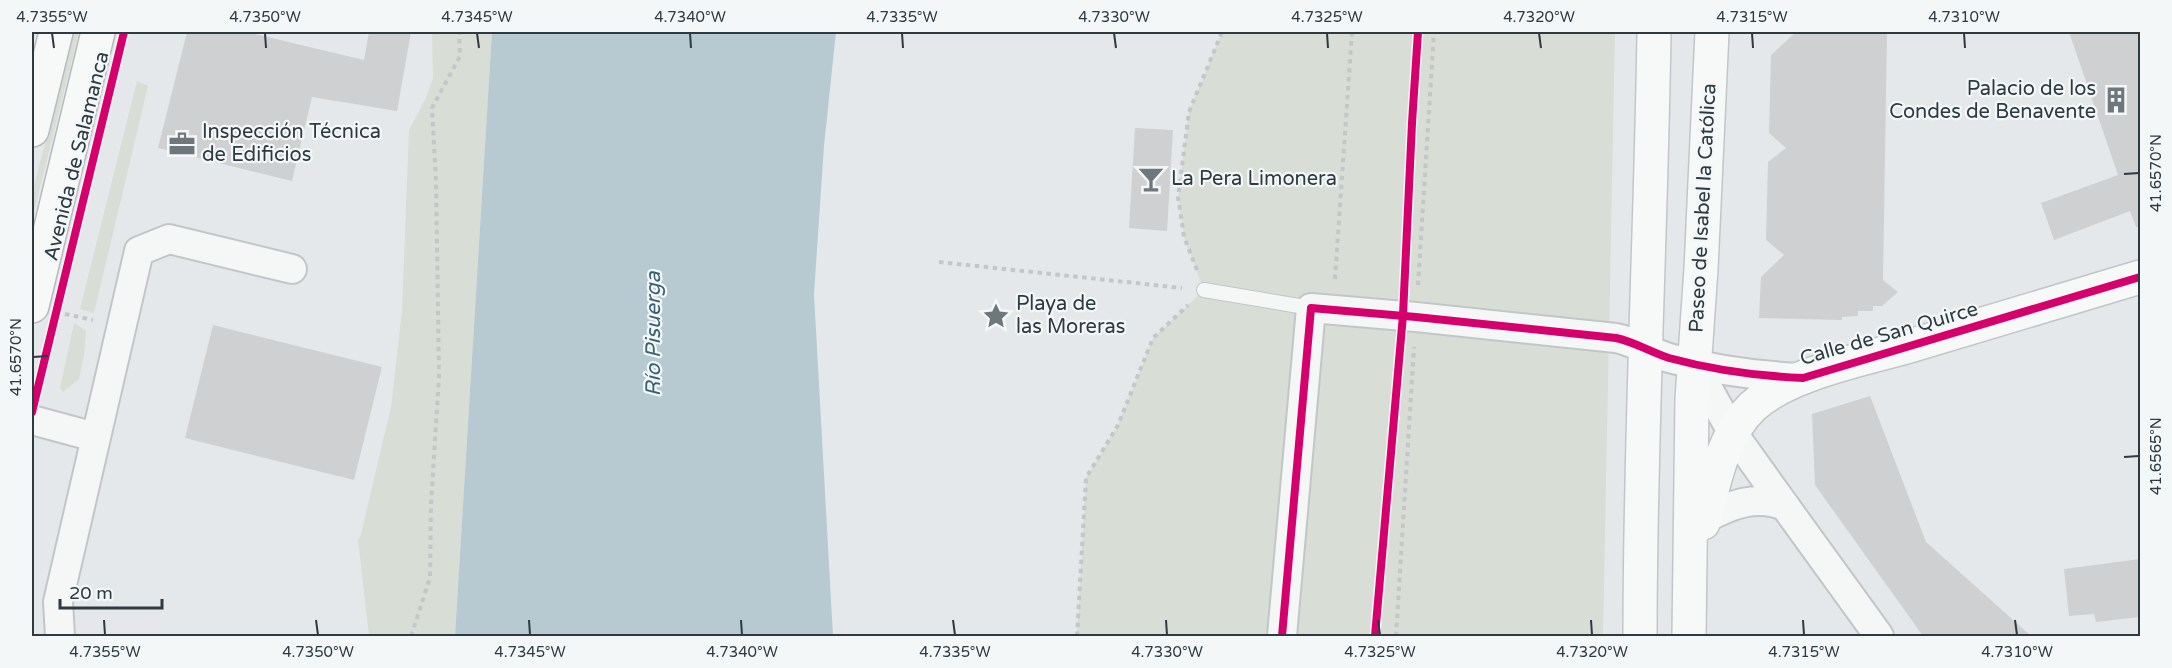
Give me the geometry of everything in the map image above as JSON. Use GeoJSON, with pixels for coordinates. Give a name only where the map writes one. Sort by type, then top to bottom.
{"type":"FeatureCollection","features":[{"type":"Feature","properties":{"kind":"main road"},"geometry":{"type":"LineString","coordinates":[[32,130],[56,32]]}},
{"type":"Feature","properties":{"kind":"main road","name":"Avenida de Salamanca"},"geometry":{"type":"LineString","coordinates":[[44,310],[98,32]]}},
{"type":"Feature","properties":{"kind":"main road"},"geometry":{"type":"LineString","coordinates":[[1640,636],[1644,347],[1651,206],[1654,32]]}},
{"type":"Feature","properties":{"kind":"main road","name":"Paseo de Isabel la Católica"},"geometry":{"type":"LineString","coordinates":[[1689,636],[1692,399],[1701,269],[1712,32]]}},
{"type":"Feature","properties":{"kind":"main road","name":"Calle de San Quirce"},"geometry":{"type":"LineString","coordinates":[[1691,562],[1723,454],[1732,432],[1752,407],[1771,393],[1803,378],[2140,278]]}},
{"type":"Feature","properties":{"kind":"street"},"geometry":{"type":"LineString","coordinates":[[60,636],[58,602],[139,251],[169,239],[292,269]]}},
{"type":"Feature","properties":{"kind":"street","name":"Calle de San Quirce"},"geometry":{"type":"LineString","coordinates":[[1322,309],[1616,338],[1632,341],[1662,356],[1695,365],[1760,376],[1803,378]]}},
{"type":"Feature","properties":{"kind":"street"},"geometry":{"type":"LineString","coordinates":[[1282,636],[1322,309]]}},
{"type":"Feature","properties":{"kind":"street"},"geometry":{"type":"LineString","coordinates":[[1695,365],[1732,432],[1879,636]]}},
{"type":"Feature","properties":{"kind":"street"},"geometry":{"type":"LineString","coordinates":[[32,420],[95,437]]}},
{"type":"Feature","properties":{"kind":"street"},"geometry":{"type":"LineString","coordinates":[[1704,519],[1741,502],[1777,502],[1785,506]]}},
{"type":"Feature","properties":{"kind":"lane"},"geometry":{"type":"LineString","coordinates":[[1204,290],[1322,309]]}},
{"type":"Feature","properties":{"kind":"path"},"geometry":{"type":"LineString","coordinates":[[411,636],[430,578],[431,504],[439,376],[436,181],[432,108],[460,56],[459,32]]}},
{"type":"Feature","properties":{"kind":"path"},"geometry":{"type":"LineString","coordinates":[[1204,290],[1184,237],[1178,197],[1189,112],[1222,32]]}},
{"type":"Feature","properties":{"kind":"path"},"geometry":{"type":"LineString","coordinates":[[1322,309],[1352,32]]}},
{"type":"Feature","properties":{"kind":"path"},"geometry":{"type":"LineString","coordinates":[[939,262],[1204,290]]}},
{"type":"Feature","properties":{"kind":"path"},"geometry":{"type":"LineString","coordinates":[[1077,636],[1086,478],[1118,425],[1153,338],[1204,290]]}},
{"type":"Feature","properties":{"kind":"path"},"geometry":{"type":"LineString","coordinates":[[44,310],[122,325]]}},
{"type":"Feature","properties":{"kind":"shaded area"},"geometry":{"type":"Polygon","coordinates":[[[74,32],[79,32],[32,220],[32,193],[74,32]]]}},
{"type":"Feature","properties":{"kind":"shaded area"},"geometry":{"type":"Polygon","coordinates":[[[432,32],[492,32],[455,636],[369,636],[358,539],[391,407],[402,311],[409,130],[426,98],[433,78],[432,32]]]}},
{"type":"Feature","properties":{"kind":"shaded area"},"geometry":{"type":"Polygon","coordinates":[[[1222,32],[1615,32],[1603,636],[1077,636],[1086,478],[1118,425],[1153,338],[1204,290],[1184,237],[1178,197],[1189,112],[1222,32]]]}},
{"type":"Feature","properties":{"kind":"shaded area"},"geometry":{"type":"Polygon","coordinates":[[[137,81],[148,86],[94,313],[80,309],[137,81]]]}},
{"type":"Feature","properties":{"kind":"shaded area"},"geometry":{"type":"Polygon","coordinates":[[[74,323],[86,331],[84,355],[79,379],[63,392],[60,388],[74,323]]]}},
{"type":"Feature","properties":{"kind":"water","name":"Río Pisuerga"},"geometry":{"type":"Polygon","coordinates":[[[492,32],[836,32],[824,146],[814,294],[833,636],[455,636],[492,32]]]}},
{"type":"Feature","properties":{"kind":"building"},"geometry":{"type":"Polygon","coordinates":[[[187,32],[247,32],[364,60],[369,32],[411,32],[397,111],[312,97],[292,181],[158,148],[187,32]]]}},
{"type":"Feature","properties":{"kind":"building"},"geometry":{"type":"Polygon","coordinates":[[[1796,32],[1887,32],[1883,280],[1898,292],[1882,306],[1873,306],[1873,311],[1858,311],[1858,316],[1842,317],[1842,320],[1759,318],[1761,277],[1784,255],[1766,240],[1768,162],[1786,148],[1769,133],[1771,55],[1796,32]]]}},
{"type":"Feature","properties":{"kind":"building","name":"Palacio de los Condes de Benavente"},"geometry":{"type":"Polygon","coordinates":[[[2069,32],[2140,32],[2140,227],[2136,227],[2130,211],[2054,240],[2041,203],[2118,175],[2069,32]]]}},
{"type":"Feature","properties":{"kind":"building","name":"La Pera Limonera"},"geometry":{"type":"Polygon","coordinates":[[[1135,128],[1173,130],[1167,231],[1129,228],[1135,128]]]}},
{"type":"Feature","properties":{"kind":"building"},"geometry":{"type":"Polygon","coordinates":[[[213,325],[382,367],[354,480],[185,438],[213,325]]]}},
{"type":"Feature","properties":{"kind":"building"},"geometry":{"type":"Polygon","coordinates":[[[1870,396],[1926,542],[2031,636],[1923,636],[1815,485],[1812,414],[1870,396]]]}},
{"type":"Feature","properties":{"kind":"building"},"geometry":{"type":"Polygon","coordinates":[[[2140,559],[2140,617],[2096,622],[2094,614],[2069,616],[2064,569],[2140,559]]]}},
{"type":"Feature","properties":{"kind":"cycle path"},"geometry":{"type":"LineString","coordinates":[[32,412],[124,32]]}},
{"type":"Feature","properties":{"kind":"cycle path"},"geometry":{"type":"LineString","coordinates":[[1375,636],[1403,315],[1418,32]]}},
{"type":"Feature","properties":{"kind":"cycle path"},"geometry":{"type":"LineString","coordinates":[[1282,636],[1311,308],[1616,338],[1669,358],[1702,366],[1752,374],[1803,378],[2140,277]]}},
{"type":"Feature","properties":{"kind":"place","name":"Palacio de los Condes de Benavente"},"geometry":{"type":"Point","coordinates":[2116,100]}},
{"type":"Feature","properties":{"kind":"place","name":"Inspección Técnica de Edificios"},"geometry":{"type":"Point","coordinates":[182,144]}},
{"type":"Feature","properties":{"kind":"place","name":"La Pera Limonera"},"geometry":{"type":"Point","coordinates":[1151,179]}},
{"type":"Feature","properties":{"kind":"place","name":"Playa de las Moreras"},"geometry":{"type":"Point","coordinates":[996,316]}}]}
